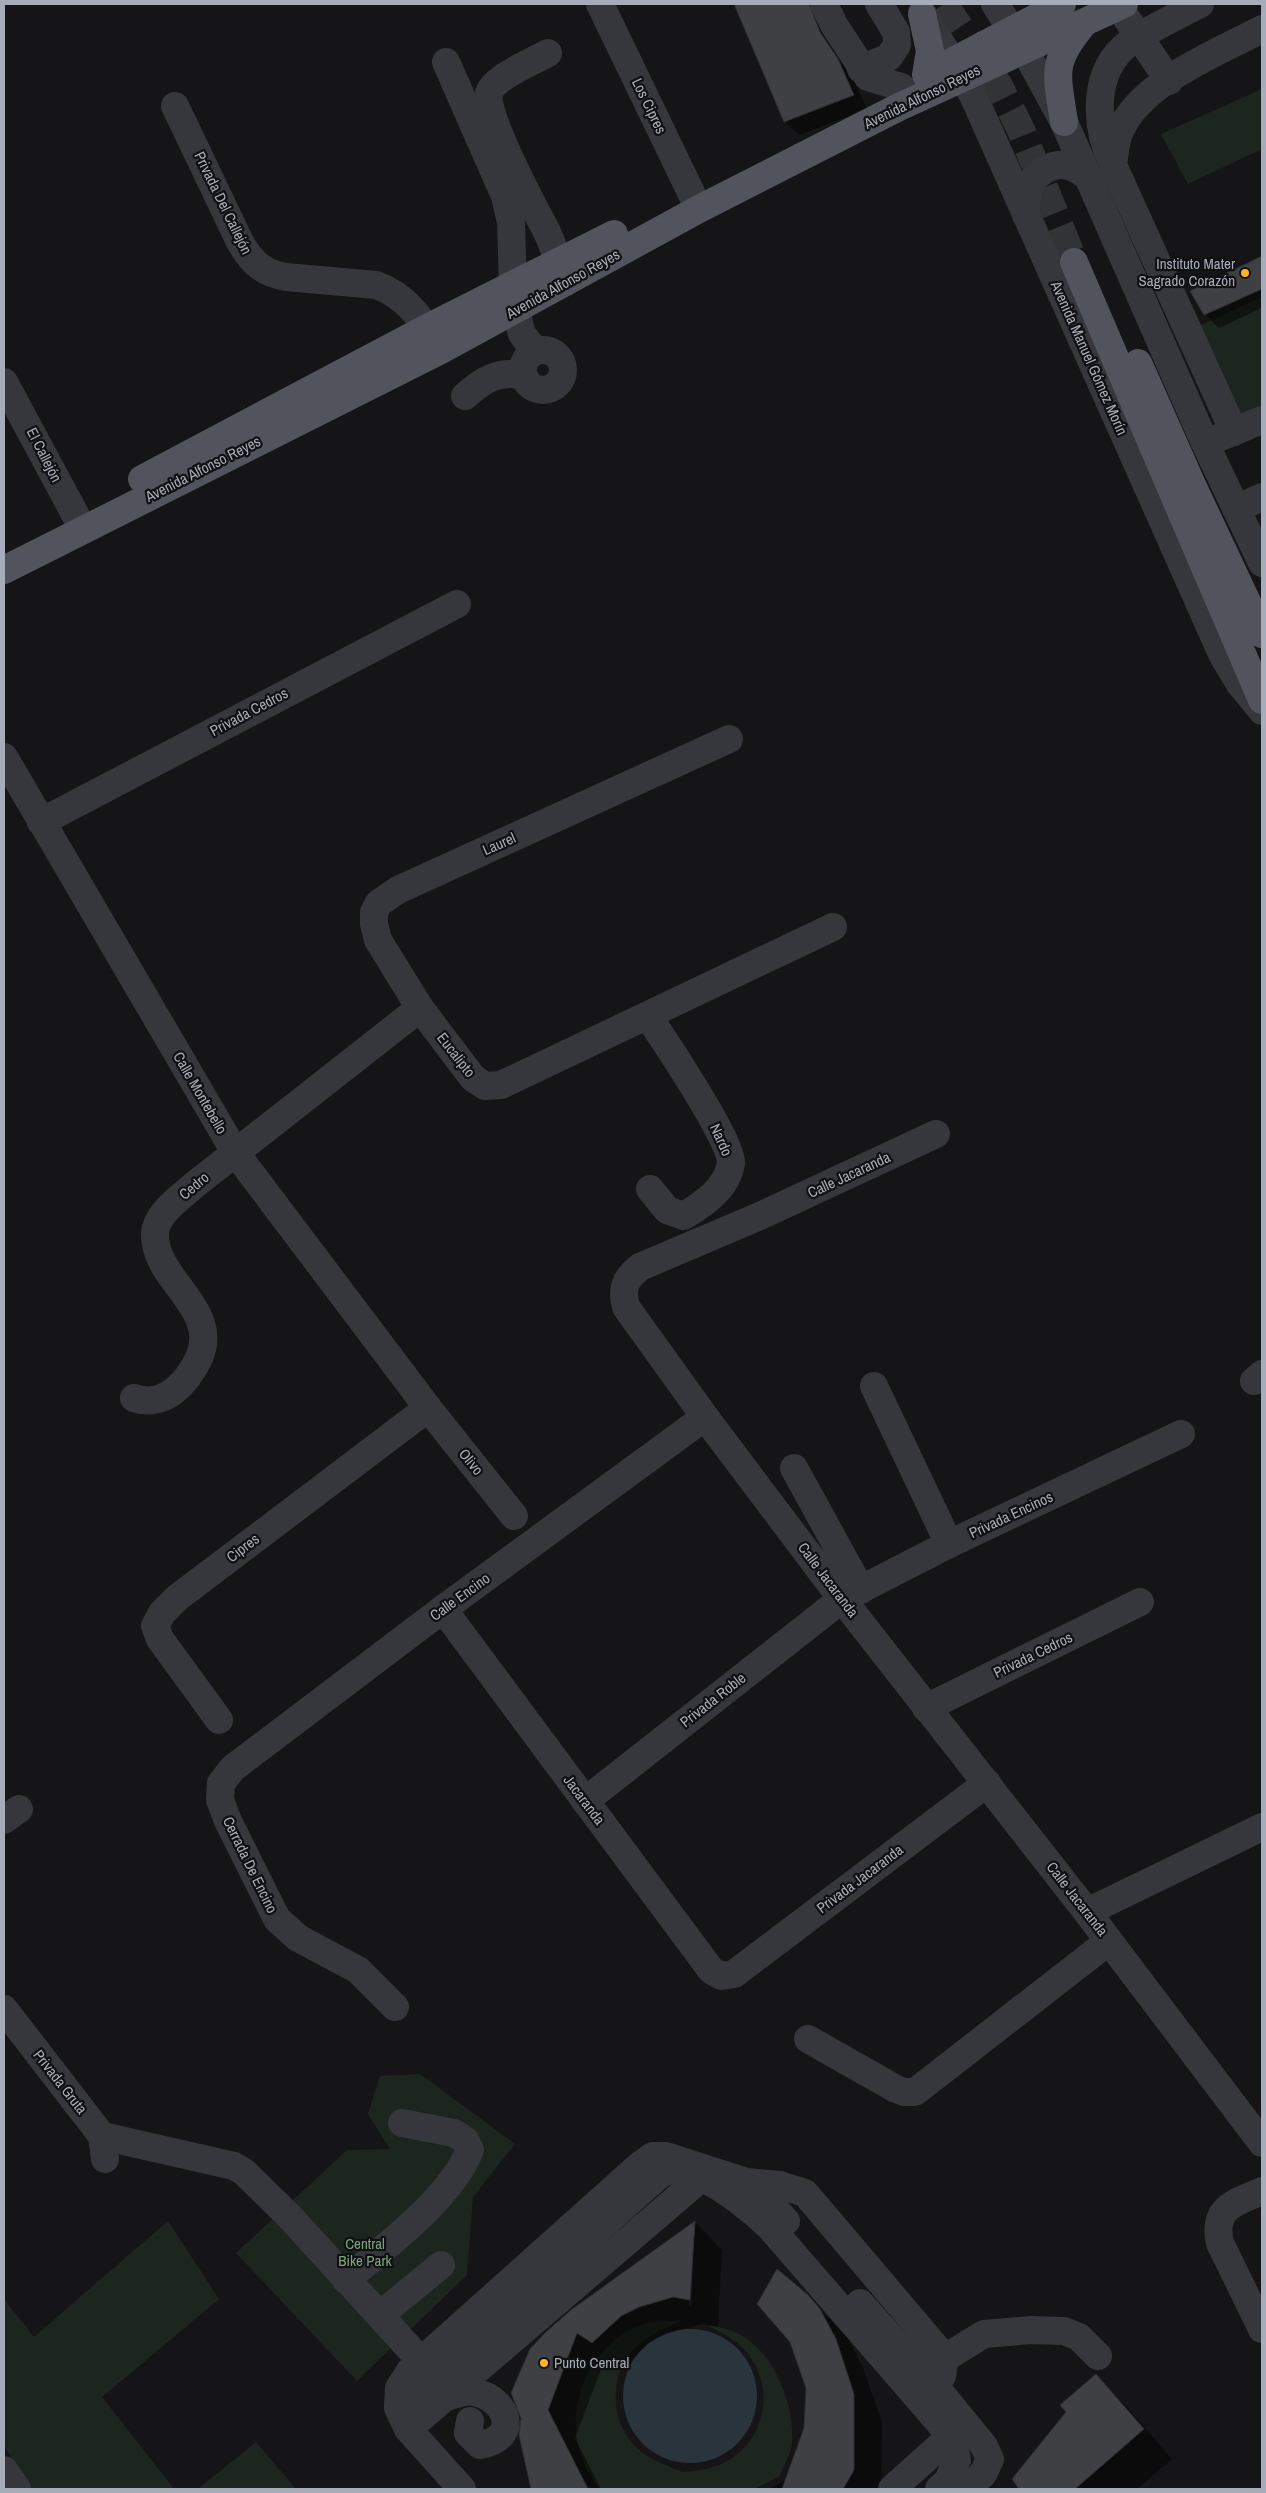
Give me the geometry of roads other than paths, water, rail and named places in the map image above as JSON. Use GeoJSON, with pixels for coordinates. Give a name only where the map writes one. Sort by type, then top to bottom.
{"type":"FeatureCollection","features":[{"type":"Feature","properties":{"kind":"main road","name":"Avenida Alfonso Reyes"},"geometry":{"type":"LineString","coordinates":[[695,201],[1018,39],[1062,4]]}},
{"type":"Feature","properties":{"kind":"main road","name":"Avenida Alfonso Reyes"},"geometry":{"type":"LineString","coordinates":[[1018,39],[1084,23],[1121,5]]}},
{"type":"Feature","properties":{"kind":"main road"},"geometry":{"type":"LineString","coordinates":[[919,9],[930,51],[926,75]]}},
{"type":"Feature","properties":{"kind":"main road"},"geometry":{"type":"LineString","coordinates":[[1064,122],[1059,88],[1059,59],[1065,46],[1084,23]]}},
{"type":"Feature","properties":{"kind":"main road","name":"Avenida Alfonso Reyes"},"geometry":{"type":"LineString","coordinates":[[4,570],[79,522],[515,298],[901,87],[926,75],[958,69]]}},
{"type":"Feature","properties":{"kind":"main road","name":"Avenida Manuel Gómez Morín"},"geometry":{"type":"LineString","coordinates":[[1262,634],[1082,258],[1262,700]]}},
{"type":"Feature","properties":{"kind":"main road","name":"Avenida Alfonso Reyes"},"geometry":{"type":"LineString","coordinates":[[4,550],[79,522]]}},
{"type":"Feature","properties":{"kind":"street","name":"Los Cipres"},"geometry":{"type":"LineString","coordinates":[[600,4],[695,201]]}},
{"type":"Feature","properties":{"kind":"street"},"geometry":{"type":"LineString","coordinates":[[824,4],[834,25],[861,69],[868,76],[901,87]]}},
{"type":"Feature","properties":{"kind":"street"},"geometry":{"type":"LineString","coordinates":[[861,69],[888,57],[898,46],[896,32],[879,4]]}},
{"type":"Feature","properties":{"kind":"street"},"geometry":{"type":"LineString","coordinates":[[995,4],[1018,39],[1064,122],[1205,443],[1262,563]]}},
{"type":"Feature","properties":{"kind":"street"},"geometry":{"type":"LineString","coordinates":[[1200,4],[1139,37],[1115,56],[1101,95],[1099,116],[1101,136],[1113,165],[1234,432]]}},
{"type":"Feature","properties":{"kind":"street"},"geometry":{"type":"LineString","coordinates":[[1121,5],[1139,37],[1169,81]]}},
{"type":"Feature","properties":{"kind":"street","name":"Avenida Manuel Gómez Morín"},"geometry":{"type":"LineString","coordinates":[[919,9],[958,69],[1026,215],[1223,656],[1240,684],[1262,711]]}},
{"type":"Feature","properties":{"kind":"street"},"geometry":{"type":"LineString","coordinates":[[1113,165],[1120,131],[1131,113],[1147,96],[1169,81],[1262,29]]}},
{"type":"Feature","properties":{"kind":"street"},"geometry":{"type":"LineString","coordinates":[[548,53],[496,81],[489,93],[489,106],[563,272]]}},
{"type":"Feature","properties":{"kind":"street"},"geometry":{"type":"LineString","coordinates":[[446,62],[505,196],[511,222],[515,298],[522,334],[535,351]]}},
{"type":"Feature","properties":{"kind":"street","name":"Privada Del Callejón"},"geometry":{"type":"LineString","coordinates":[[175,106],[240,242],[256,266],[273,275],[376,285],[386,288],[401,298],[434,339]]}},
{"type":"Feature","properties":{"kind":"street"},"geometry":{"type":"LineString","coordinates":[[1026,215],[1027,192],[1032,181],[1040,173],[1060,165],[1069,166],[1090,178]]}},
{"type":"Feature","properties":{"kind":"street"},"geometry":{"type":"LineString","coordinates":[[546,349],[556,354],[563,363],[564,374],[559,384],[549,390],[538,390],[529,385],[523,375],[524,361],[535,351],[546,349]]}},
{"type":"Feature","properties":{"kind":"street"},"geometry":{"type":"LineString","coordinates":[[465,396],[488,378],[500,374],[523,375]]}},
{"type":"Feature","properties":{"kind":"street","name":"El Callejón"},"geometry":{"type":"LineString","coordinates":[[4,382],[79,522]]}},
{"type":"Feature","properties":{"kind":"street"},"geometry":{"type":"LineString","coordinates":[[1205,443],[1262,420]]}},
{"type":"Feature","properties":{"kind":"street"},"geometry":{"type":"LineString","coordinates":[[1236,509],[1262,497]]}},
{"type":"Feature","properties":{"kind":"street","name":"Privada Cedros"},"geometry":{"type":"LineString","coordinates":[[41,822],[457,604]]}},
{"type":"Feature","properties":{"kind":"street","name":"Laurel"},"geometry":{"type":"LineString","coordinates":[[420,1008],[378,940],[374,924],[374,912],[379,904],[398,890],[729,739]]}},
{"type":"Feature","properties":{"kind":"street","name":"Calle Montebello"},"geometry":{"type":"LineString","coordinates":[[4,756],[235,1152],[428,1408]]}},
{"type":"Feature","properties":{"kind":"street"},"geometry":{"type":"LineString","coordinates":[[648,1016],[833,927]]}},
{"type":"Feature","properties":{"kind":"street","name":"Eucalipto"},"geometry":{"type":"LineString","coordinates":[[420,1008],[472,1078],[485,1086],[501,1086],[648,1016]]}},
{"type":"Feature","properties":{"kind":"street","name":"Cedro"},"geometry":{"type":"LineString","coordinates":[[134,1398],[144,1401],[156,1400],[172,1393],[184,1383],[200,1354],[203,1339],[200,1319],[191,1302],[160,1260],[156,1246],[155,1231],[160,1220],[171,1206],[235,1152],[420,1008]]}},
{"type":"Feature","properties":{"kind":"street","name":"Nardo"},"geometry":{"type":"LineString","coordinates":[[648,1016],[677,1059],[720,1132],[731,1162],[725,1182],[705,1203],[684,1216],[667,1210],[650,1189]]}},
{"type":"Feature","properties":{"kind":"street","name":"Calle Jacaranda"},"geometry":{"type":"LineString","coordinates":[[936,1134],[760,1216],[640,1267],[624,1284],[623,1296],[626,1307],[705,1417],[852,1594],[926,1708],[1087,1912],[1262,2143]]}},
{"type":"Feature","properties":{"kind":"street"},"geometry":{"type":"LineString","coordinates":[[874,1386],[949,1544]]}},
{"type":"Feature","properties":{"kind":"street","name":"Olivo"},"geometry":{"type":"LineString","coordinates":[[428,1408],[514,1516]]}},
{"type":"Feature","properties":{"kind":"street","name":"Cipres"},"geometry":{"type":"LineString","coordinates":[[219,1720],[160,1639],[155,1626],[162,1613],[184,1592],[428,1408]]}},
{"type":"Feature","properties":{"kind":"street","name":"Calle Encino"},"geometry":{"type":"LineString","coordinates":[[221,1783],[233,1768],[443,1609],[705,1417]]}},
{"type":"Feature","properties":{"kind":"street","name":"Privada Encinos"},"geometry":{"type":"LineString","coordinates":[[852,1594],[949,1544],[1181,1434]]}},
{"type":"Feature","properties":{"kind":"street"},"geometry":{"type":"LineString","coordinates":[[794,1468],[852,1594]]}},
{"type":"Feature","properties":{"kind":"street","name":"Privada Roble"},"geometry":{"type":"LineString","coordinates":[[585,1801],[852,1594]]}},
{"type":"Feature","properties":{"kind":"street","name":"Privada Cedros"},"geometry":{"type":"LineString","coordinates":[[926,1708],[1140,1602]]}},
{"type":"Feature","properties":{"kind":"street","name":"Jacaranda"},"geometry":{"type":"LineString","coordinates":[[443,1609],[711,1970],[721,1976],[734,1974]]}},
{"type":"Feature","properties":{"kind":"street","name":"Cerrada De Encino"},"geometry":{"type":"LineString","coordinates":[[221,1783],[220,1800],[228,1821],[277,1919],[298,1938],[358,1970],[395,2007]]}},
{"type":"Feature","properties":{"kind":"street","name":"Privada Jacaranda"},"geometry":{"type":"LineString","coordinates":[[734,1974],[987,1783]]}},
{"type":"Feature","properties":{"kind":"street"},"geometry":{"type":"LineString","coordinates":[[1087,1912],[1262,1828]]}},
{"type":"Feature","properties":{"kind":"street"},"geometry":{"type":"LineString","coordinates":[[808,2039],[896,2089],[915,2092],[1109,1941]]}},
{"type":"Feature","properties":{"kind":"street","name":"Privada Gruta"},"geometry":{"type":"LineString","coordinates":[[4,2009],[104,2148],[234,2166],[244,2172],[290,2216],[346,2280]]}},
{"type":"Feature","properties":{"kind":"street"},"geometry":{"type":"LineString","coordinates":[[402,2123],[454,2133],[465,2140],[470,2150],[454,2179],[395,2238],[346,2280],[421,2361]]}},
{"type":"Feature","properties":{"kind":"street"},"geometry":{"type":"LineString","coordinates":[[462,2489],[403,2419],[399,2388],[410,2371],[639,2166],[653,2156],[666,2156],[753,2184],[939,2391],[984,2446],[990,2459],[982,2474],[966,2489]]}},
{"type":"Feature","properties":{"kind":"street"},"geometry":{"type":"LineString","coordinates":[[403,2419],[664,2172],[678,2170],[701,2178],[740,2199],[769,2226],[951,2436]]}},
{"type":"Feature","properties":{"kind":"street"},"geometry":{"type":"LineString","coordinates":[[403,2419],[446,2397],[701,2178],[780,2185],[805,2193],[945,2358]]}},
{"type":"Feature","properties":{"kind":"street"},"geometry":{"type":"LineString","coordinates":[[1262,2191],[1226,2208],[1218,2223],[1220,2243],[1262,2330]]}},
{"type":"Feature","properties":{"kind":"street"},"geometry":{"type":"LineString","coordinates":[[380,2315],[441,2264]]}},
{"type":"Feature","properties":{"kind":"street"},"geometry":{"type":"LineString","coordinates":[[938,2489],[948,2481],[957,2460],[939,2391],[945,2358],[984,2334],[1031,2330],[1064,2331],[1079,2337],[1098,2356]]}},
{"type":"Feature","properties":{"kind":"street"},"geometry":{"type":"LineString","coordinates":[[446,2397],[471,2391],[485,2395],[502,2409],[507,2420],[504,2434],[493,2443],[480,2445],[468,2433],[470,2421]]}},
{"type":"Feature","properties":{"kind":"street"},"geometry":{"type":"LineString","coordinates":[[892,2489],[951,2436]]}},
{"type":"Feature","properties":{"kind":"street"},"geometry":{"type":"LineString","coordinates":[[4,2470],[17,2489]]}},
{"type":"Feature","properties":{"kind":"tunnel"},"geometry":{"type":"LineString","coordinates":[[944,4],[998,84],[1021,130],[1074,262]]}},
{"type":"Feature","properties":{"kind":"place","name":"Instituto Mater Sagrado Corazón"},"geometry":{"type":"Point","coordinates":[1245,273]}},
{"type":"Feature","properties":{"kind":"place","name":"Punto Central"},"geometry":{"type":"Point","coordinates":[544,2363]}},
{"type":"Feature","properties":{"kind":"park label","name":"Central Bike Park"},"geometry":{"type":"Point","coordinates":[365,2252]}}]}
